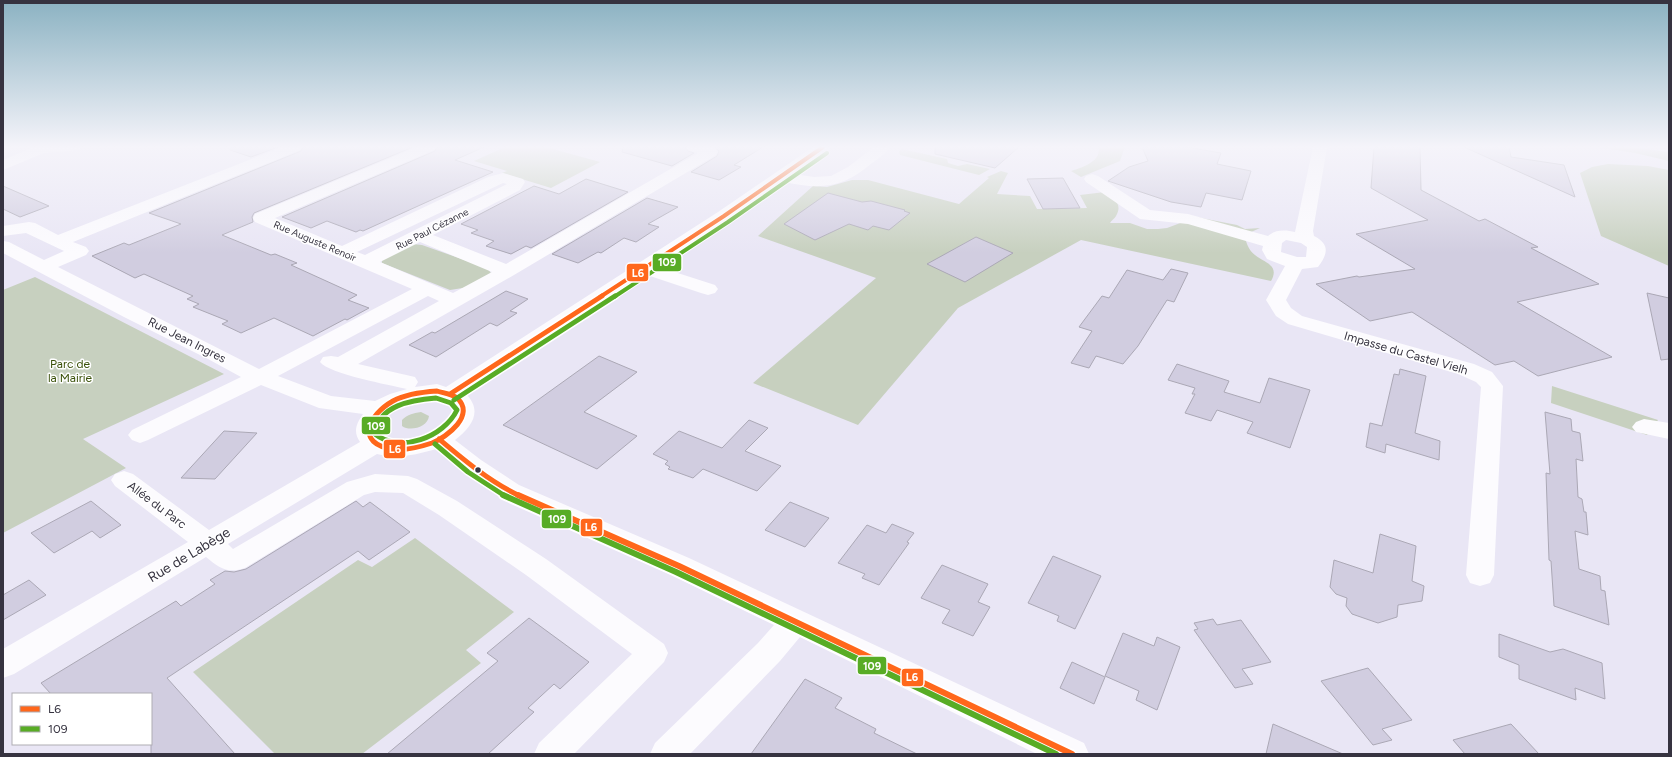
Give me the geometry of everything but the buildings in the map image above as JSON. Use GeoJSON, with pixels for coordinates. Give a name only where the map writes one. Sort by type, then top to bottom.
{"type":"FeatureCollection","features":[{"type":"Feature","properties":{"kind":"street"},"geometry":{"type":"LineString","coordinates":[[57,242],[206,182]]}},
{"type":"Feature","properties":{"kind":"street","name":"Rue Auguste Renoir"},"geometry":{"type":"LineString","coordinates":[[345,182],[261,218],[454,300]]}},
{"type":"Feature","properties":{"kind":"street","name":"Rue Paul Cézanne"},"geometry":{"type":"LineString","coordinates":[[342,253],[489,182]]}},
{"type":"Feature","properties":{"kind":"street","name":"Rue Paul Cézanne"},"geometry":{"type":"LineString","coordinates":[[366,262],[514,187],[517,182]]}},
{"type":"Feature","properties":{"kind":"street"},"geometry":{"type":"LineString","coordinates":[[340,365],[507,271],[659,182]]}},
{"type":"Feature","properties":{"kind":"street"},"geometry":{"type":"LineString","coordinates":[[450,394],[535,341],[724,216],[771,182]]}},
{"type":"Feature","properties":{"kind":"street"},"geometry":{"type":"LineString","coordinates":[[1097,182],[1146,215],[1194,220],[1280,239],[1306,239],[1316,244],[1317,250],[1315,260],[1312,263],[1295,263],[1273,255],[1271,250],[1280,239],[1291,228],[1304,182]]}},
{"type":"Feature","properties":{"kind":"street"},"geometry":{"type":"LineString","coordinates":[[1306,239],[1304,231],[1310,182]]}},
{"type":"Feature","properties":{"kind":"street"},"geometry":{"type":"LineString","coordinates":[[3,231],[29,227],[57,242],[80,251],[43,267]]}},
{"type":"Feature","properties":{"kind":"street"},"geometry":{"type":"LineString","coordinates":[[419,235],[507,271]]}},
{"type":"Feature","properties":{"kind":"street","name":"Rue Jean Ingres"},"geometry":{"type":"LineString","coordinates":[[3,246],[259,377],[327,403],[379,409]]}},
{"type":"Feature","properties":{"kind":"street","name":"Impasse du Castel Vielh"},"geometry":{"type":"LineString","coordinates":[[1295,263],[1276,300],[1283,312],[1295,320],[1466,369],[1484,377],[1492,386],[1480,575]]}},
{"type":"Feature","properties":{"kind":"street"},"geometry":{"type":"LineString","coordinates":[[644,268],[708,289]]}},
{"type":"Feature","properties":{"kind":"street"},"geometry":{"type":"LineString","coordinates":[[140,435],[292,361],[427,289]]}},
{"type":"Feature","properties":{"kind":"street"},"geometry":{"type":"LineString","coordinates":[[292,361],[329,361],[355,370],[407,382]]}},
{"type":"Feature","properties":{"kind":"street"},"geometry":{"type":"LineString","coordinates":[[437,391],[450,394],[458,398],[463,405],[464,414],[456,427],[439,439],[422,446],[404,449],[388,448],[375,444],[369,438],[367,432],[368,424],[379,409],[392,401],[406,395],[422,392],[437,391]]}},
{"type":"Feature","properties":{"kind":"street"},"geometry":{"type":"LineString","coordinates":[[1644,427],[1669,431]]}},
{"type":"Feature","properties":{"kind":"street"},"geometry":{"type":"LineString","coordinates":[[439,439],[472,466],[510,491],[679,566],[795,622],[1040,747],[1072,754]]}},
{"type":"Feature","properties":{"kind":"street","name":"Rue de Labège"},"geometry":{"type":"LineString","coordinates":[[3,665],[375,444]]}},
{"type":"Feature","properties":{"kind":"street","name":"Allée du Parc"},"geometry":{"type":"LineString","coordinates":[[124,480],[227,559],[235,561],[356,488],[375,483],[408,484],[448,508],[536,567],[653,652],[551,754]]}},
{"type":"Feature","properties":{"kind":"street"},"geometry":{"type":"LineString","coordinates":[[667,754],[769,652],[795,622]]}},
{"type":"Feature","properties":{"kind":"green space"},"geometry":{"type":"Polygon","coordinates":[[[532,182],[562,182],[551,188],[532,182]]]}},
{"type":"Feature","properties":{"kind":"green space"},"geometry":{"type":"Polygon","coordinates":[[[844,182],[877,182],[959,204],[984,182],[1003,182],[997,194],[1030,196],[1037,209],[1087,208],[1080,195],[1105,192],[1114,199],[1118,205],[1118,212],[1110,223],[1130,223],[1147,229],[1158,229],[1167,228],[1183,222],[1186,215],[1237,225],[1245,229],[1260,228],[1249,233],[1246,241],[1249,249],[1253,253],[1273,268],[1273,276],[1271,281],[1081,240],[958,308],[858,425],[753,383],[876,278],[758,236],[813,186],[827,187],[844,182]]]}},
{"type":"Feature","properties":{"kind":"green space"},"geometry":{"type":"Polygon","coordinates":[[[1583,182],[1669,182],[1669,266],[1601,236],[1583,182]]]}},
{"type":"Feature","properties":{"kind":"green space"},"geometry":{"type":"Polygon","coordinates":[[[413,244],[422,245],[487,268],[491,273],[469,287],[450,290],[382,263],[382,258],[413,244]]]}},
{"type":"Feature","properties":{"kind":"green space","name":"Parc de la Mairie"},"geometry":{"type":"Polygon","coordinates":[[[35,277],[224,374],[83,439],[126,468],[3,533],[3,290],[35,277]]]}},
{"type":"Feature","properties":{"kind":"green space"},"geometry":{"type":"Polygon","coordinates":[[[1552,386],[1658,420],[1647,435],[1551,403],[1552,386]]]}},
{"type":"Feature","properties":{"kind":"green space"},"geometry":{"type":"Polygon","coordinates":[[[421,412],[429,416],[428,420],[422,426],[409,429],[402,426],[402,420],[404,418],[410,414],[421,412]]]}},
{"type":"Feature","properties":{"kind":"green space"},"geometry":{"type":"Polygon","coordinates":[[[415,538],[514,612],[466,650],[481,663],[362,754],[275,754],[193,672],[358,560],[372,567],[415,538]]]}},
{"type":"Feature","properties":{"kind":"transit line","name":"L6"},"geometry":{"type":"LineString","coordinates":[[450,394],[560,324],[772,182]]}},
{"type":"Feature","properties":{"kind":"transit line","name":"109"},"geometry":{"type":"LineString","coordinates":[[454,400],[564,330],[728,222],[785,182]]}},
{"type":"Feature","properties":{"kind":"transit line","name":"L6"},"geometry":{"type":"LineString","coordinates":[[437,391],[457,398],[464,409],[460,422],[444,437],[422,446],[399,449],[381,447],[373,442],[369,436],[368,429],[376,414],[384,407],[393,401],[409,395],[437,391]]}},
{"type":"Feature","properties":{"kind":"transit line","name":"109"},"geometry":{"type":"LineString","coordinates":[[436,398],[451,403],[457,410],[453,419],[433,434],[420,439],[393,443],[383,440],[375,434],[376,425],[381,417],[388,411],[397,406],[418,400],[436,398]]}},
{"type":"Feature","properties":{"kind":"transit line","name":"L6"},"geometry":{"type":"LineString","coordinates":[[439,439],[472,466],[510,491],[679,566],[1072,754]]}},
{"type":"Feature","properties":{"kind":"transit line","name":"109"},"geometry":{"type":"LineString","coordinates":[[435,444],[468,472],[507,497],[676,572],[1056,754]]}}]}
